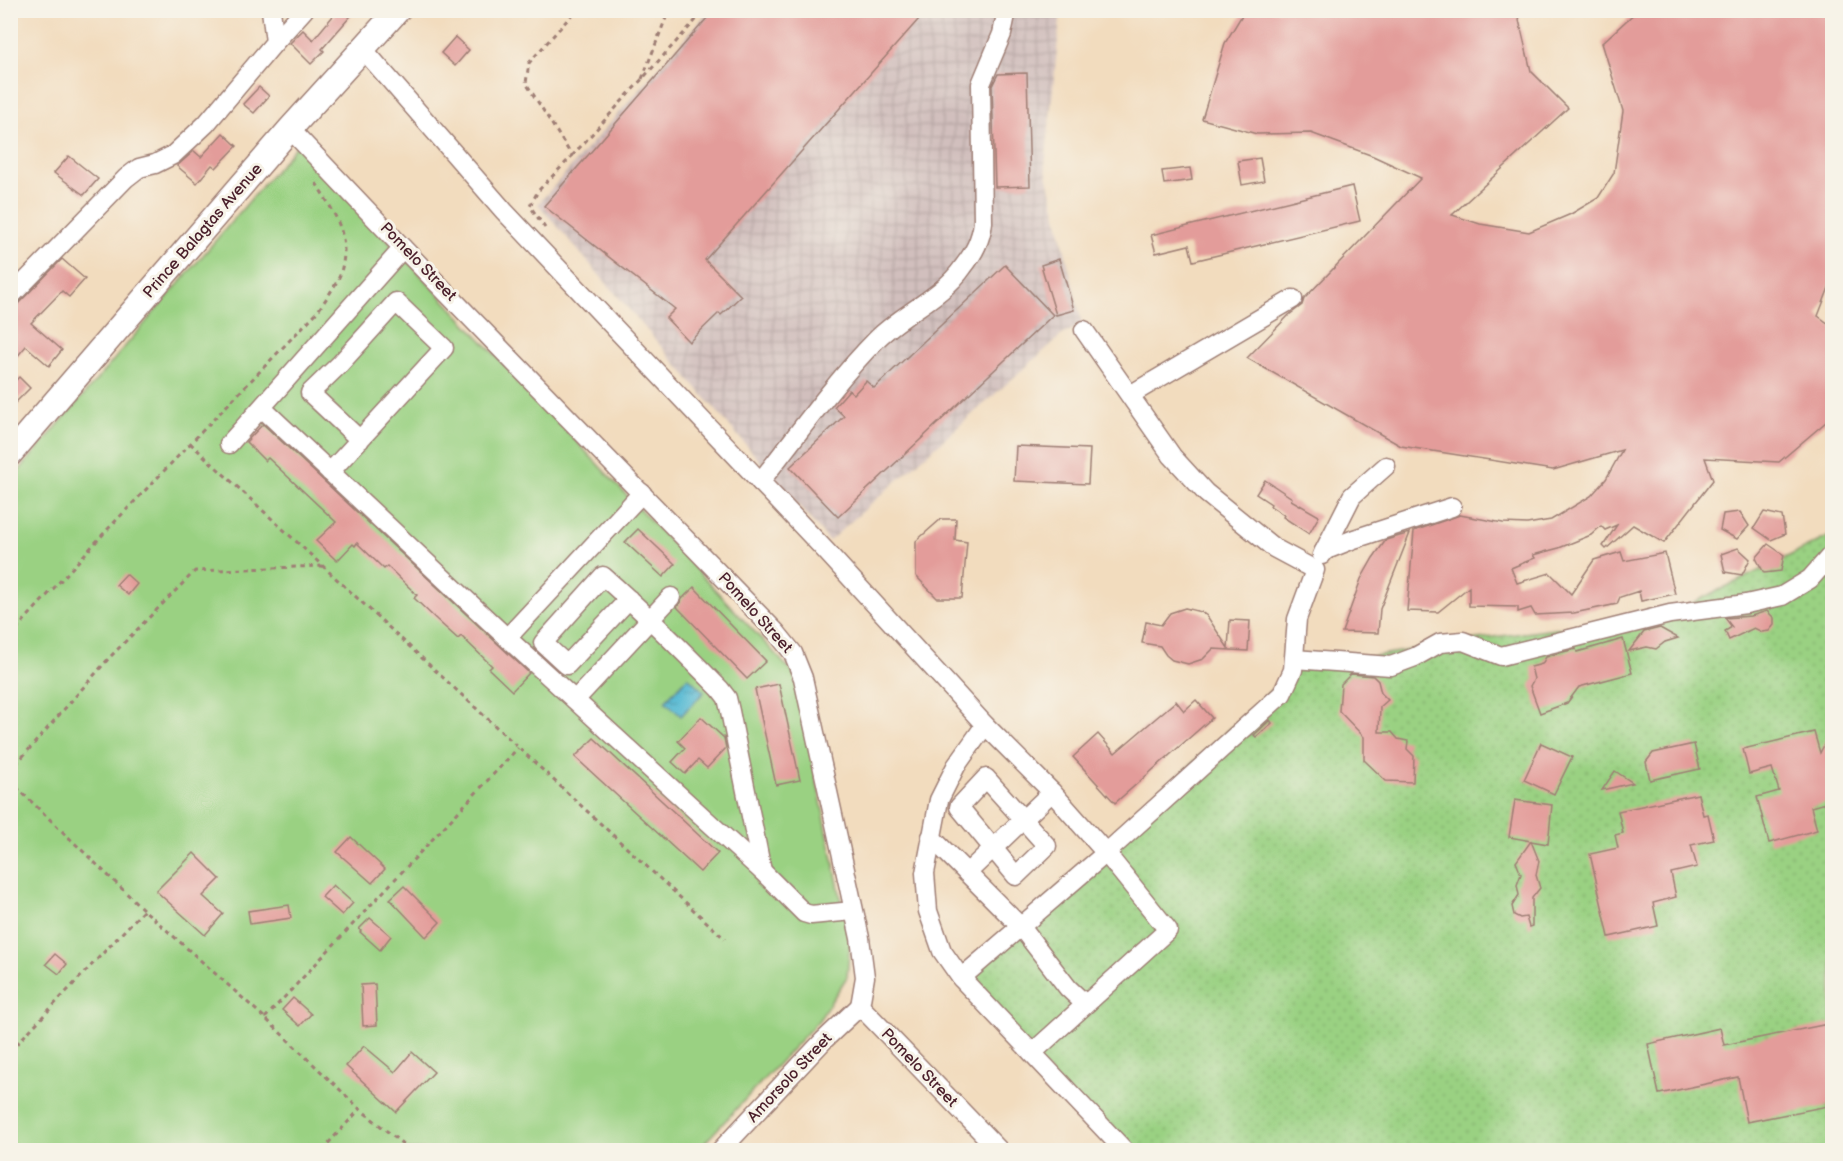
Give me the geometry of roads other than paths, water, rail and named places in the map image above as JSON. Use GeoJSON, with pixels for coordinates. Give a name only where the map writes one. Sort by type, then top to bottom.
{"type":"FeatureCollection","features":[{"type":"Feature","properties":{"kind":"main road","name":"Prince Balagtas Avenue"},"geometry":{"type":"LineString","coordinates":[[10,454],[290,129],[398,10]]}},
{"type":"Feature","properties":{"kind":"street"},"geometry":{"type":"LineString","coordinates":[[271,10],[275,42]]}},
{"type":"Feature","properties":{"kind":"street"},"geometry":{"type":"LineString","coordinates":[[12,292],[126,178],[139,168],[155,164],[173,155],[198,132],[304,10]]}},
{"type":"Feature","properties":{"kind":"street"},"geometry":{"type":"LineString","coordinates":[[760,482],[846,372],[893,324],[913,312],[947,284],[963,268],[979,244],[983,222],[981,84],[1002,34],[1007,10]]}},
{"type":"Feature","properties":{"kind":"street"},"geometry":{"type":"LineString","coordinates":[[364,50],[504,211],[985,725],[1052,792],[1106,853],[1168,930],[1032,1053]]}},
{"type":"Feature","properties":{"kind":"street","name":"Pomelo Street"},"geometry":{"type":"LineString","coordinates":[[290,129],[776,632],[793,653],[803,678],[860,938],[865,977],[860,1006],[999,1150]]}},
{"type":"Feature","properties":{"kind":"street"},"geometry":{"type":"LineString","coordinates":[[229,444],[403,248]]}},
{"type":"Feature","properties":{"kind":"street"},"geometry":{"type":"LineString","coordinates":[[1130,395],[1293,299]]}},
{"type":"Feature","properties":{"kind":"street"},"geometry":{"type":"LineString","coordinates":[[330,472],[360,440],[444,348],[396,302],[340,364],[310,393],[360,440]]}},
{"type":"Feature","properties":{"kind":"street"},"geometry":{"type":"LineString","coordinates":[[1084,330],[1172,456],[1206,493],[1274,548],[1316,570]]}},
{"type":"Feature","properties":{"kind":"street"},"geometry":{"type":"LineString","coordinates":[[262,408],[507,638],[807,914],[853,911]]}},
{"type":"Feature","properties":{"kind":"street"},"geometry":{"type":"LineString","coordinates":[[961,978],[1106,853],[1282,694],[1293,670],[1297,619],[1324,551],[1352,496],[1386,466]]}},
{"type":"Feature","properties":{"kind":"street"},"geometry":{"type":"LineString","coordinates":[[507,638],[642,493]]}},
{"type":"Feature","properties":{"kind":"street"},"geometry":{"type":"LineString","coordinates":[[1324,551],[1354,538],[1452,507]]}},
{"type":"Feature","properties":{"kind":"street"},"geometry":{"type":"LineString","coordinates":[[1294,658],[1391,666],[1440,643],[1462,641],[1501,656],[1670,614],[1746,604],[1782,596],[1810,579],[1833,554]]}},
{"type":"Feature","properties":{"kind":"street"},"geometry":{"type":"LineString","coordinates":[[628,599],[567,665],[543,643],[603,576],[651,619],[720,689],[727,698],[762,871]]}},
{"type":"Feature","properties":{"kind":"street"},"geometry":{"type":"LineString","coordinates":[[575,700],[671,597]]}},
{"type":"Feature","properties":{"kind":"street"},"geometry":{"type":"LineString","coordinates":[[985,725],[956,766],[939,800],[925,873],[928,911],[942,951],[961,978],[1124,1150]]}},
{"type":"Feature","properties":{"kind":"street"},"geometry":{"type":"LineString","coordinates":[[986,778],[1047,846],[1016,876],[992,849],[959,807],[986,778]]}},
{"type":"Feature","properties":{"kind":"street"},"geometry":{"type":"LineString","coordinates":[[967,873],[1052,792]]}},
{"type":"Feature","properties":{"kind":"street"},"geometry":{"type":"LineString","coordinates":[[931,837],[1021,927],[1068,988],[1085,1004]]}},
{"type":"Feature","properties":{"kind":"street","name":"Amorsolo Street"},"geometry":{"type":"LineString","coordinates":[[721,1150],[824,1040],[860,1006]]}},
{"type":"Feature","properties":{"kind":"water"},"geometry":{"type":"Polygon","coordinates":[[[688,677],[704,692],[681,716],[665,701],[688,677]]]}}]}
